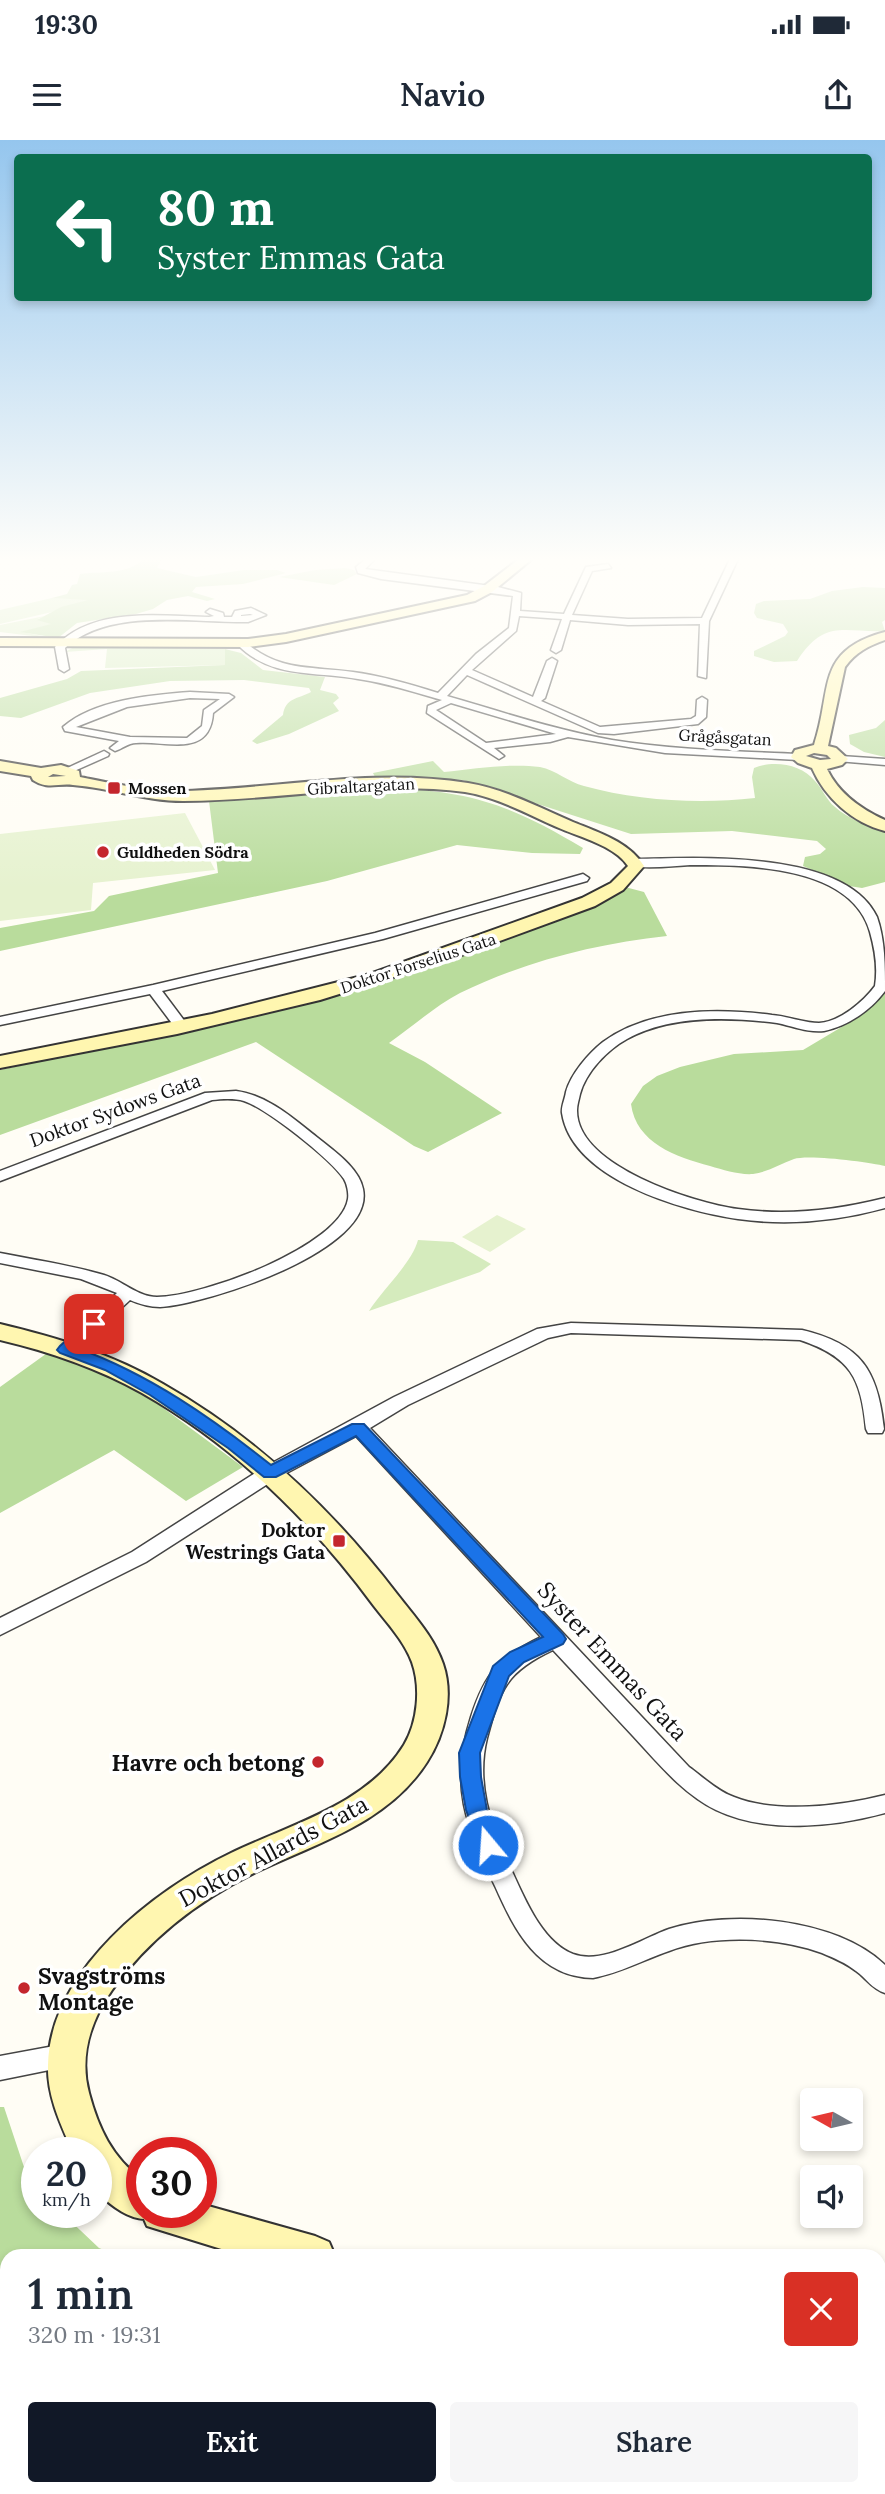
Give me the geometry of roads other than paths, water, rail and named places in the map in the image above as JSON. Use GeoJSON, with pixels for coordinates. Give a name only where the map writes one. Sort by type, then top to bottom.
{"type":"FeatureCollection","features":[{"type":"Feature","properties":{"kind":"street","name":"Grågåsgatan"},"geometry":{"type":"LineString","coordinates":[[287,669],[369,677],[567,734],[653,749],[798,757]]}},
{"type":"Feature","properties":{"kind":"street"},"geometry":{"type":"LineString","coordinates":[[535,700],[540,698],[549,669]]}},
{"type":"Feature","properties":{"kind":"street"},"geometry":{"type":"LineString","coordinates":[[703,669],[703,676]]}},
{"type":"Feature","properties":{"kind":"street"},"geometry":{"type":"LineString","coordinates":[[839,669],[831,686],[827,729],[819,757],[828,786],[841,801],[885,826]]}},
{"type":"Feature","properties":{"kind":"street"},"geometry":{"type":"LineString","coordinates":[[499,756],[431,711],[466,671],[564,713],[591,729],[631,730],[698,721],[701,717],[702,700]]}},
{"type":"Feature","properties":{"kind":"street"},"geometry":{"type":"LineString","coordinates":[[115,748],[130,740],[166,743],[191,740],[204,731],[208,723],[206,715],[212,708],[229,697],[180,697],[138,702],[93,715],[68,727],[130,740]]}},
{"type":"Feature","properties":{"kind":"street"},"geometry":{"type":"LineString","coordinates":[[528,723],[564,713]]}},
{"type":"Feature","properties":{"kind":"street"},"geometry":{"type":"LineString","coordinates":[[485,746],[550,739],[567,734]]}},
{"type":"Feature","properties":{"kind":"street"},"geometry":{"type":"LineString","coordinates":[[798,757],[803,751],[836,763],[841,759],[885,762]]}},
{"type":"Feature","properties":{"kind":"street","name":"Gibraltargatan"},"geometry":{"type":"LineString","coordinates":[[0,765],[42,773],[38,778],[44,782],[58,783],[103,754]]}},
{"type":"Feature","properties":{"kind":"street","name":"Gibraltargatan"},"geometry":{"type":"LineString","coordinates":[[69,775],[172,796],[215,796],[395,783],[468,788],[499,797],[568,825],[619,849],[635,863]]}},
{"type":"Feature","properties":{"kind":"street"},"geometry":{"type":"LineString","coordinates":[[635,863],[744,862],[806,874],[838,887],[861,902],[881,933],[883,983],[871,999],[856,1011],[820,1027],[734,1015],[677,1020],[640,1028],[614,1041],[583,1070],[573,1085],[570,1109],[579,1139],[608,1168],[640,1187],[685,1203],[737,1214],[799,1217],[860,1210],[885,1203]]}},
{"type":"Feature","properties":{"kind":"street","name":"Doktor Forselius Gata"},"geometry":{"type":"LineString","coordinates":[[0,1062],[182,1027],[311,997],[451,954],[604,894],[627,879],[635,863]]}},
{"type":"Feature","properties":{"kind":"street","name":"Doktor Forselius Gata"},"geometry":{"type":"LineString","coordinates":[[0,1021],[153,989],[378,936],[549,890],[583,878]]}},
{"type":"Feature","properties":{"kind":"street"},"geometry":{"type":"LineString","coordinates":[[153,989],[182,1027]]}},
{"type":"Feature","properties":{"kind":"street","name":"Doktor Sydows Gata"},"geometry":{"type":"LineString","coordinates":[[0,1176],[210,1096],[221,1095],[245,1096],[265,1105],[349,1174],[355,1184],[355,1203],[348,1217],[313,1248],[293,1260],[175,1300],[146,1300],[98,1278],[0,1258]]}},
{"type":"Feature","properties":{"kind":"street"},"geometry":{"type":"LineString","coordinates":[[66,1350],[127,1293]]}},
{"type":"Feature","properties":{"kind":"street"},"geometry":{"type":"LineString","coordinates":[[0,1628],[139,1557],[270,1473],[401,1401],[554,1330],[572,1328],[802,1335],[818,1339],[845,1355],[866,1377],[873,1396],[875,1429]]}},
{"type":"Feature","properties":{"kind":"street","name":"Doktor Allards Gata"},"geometry":{"type":"LineString","coordinates":[[0,1332],[66,1350],[111,1366],[156,1392],[234,1444],[270,1473],[298,1497],[376,1586],[423,1651],[432,1688],[428,1727],[405,1769],[368,1802],[220,1874],[151,1921],[118,1956],[86,2000],[65,2056],[67,2083],[75,2117],[85,2137]]}},
{"type":"Feature","properties":{"kind":"street","name":"Syster Emmas Gata"},"geometry":{"type":"LineString","coordinates":[[358,1427],[681,1773],[730,1805],[789,1814],[825,1813],[885,1804]]}},
{"type":"Feature","properties":{"kind":"street"},"geometry":{"type":"LineString","coordinates":[[556,1639],[517,1657],[500,1672],[470,1753],[470,1777],[488,1845],[518,1909],[542,1945],[566,1963],[607,1965],[672,1939],[710,1930],[780,1932],[823,1943],[861,1960],[885,1982]]}},
{"type":"Feature","properties":{"kind":"street"},"geometry":{"type":"LineString","coordinates":[[0,2068],[65,2056]]}},
{"type":"Feature","properties":{"kind":"street"},"geometry":{"type":"LineString","coordinates":[[112,2179],[126,2192]]}},
{"type":"Feature","properties":{"kind":"street"},"geometry":{"type":"LineString","coordinates":[[217,2228],[291,2249]]}},
{"type":"Feature","properties":{"kind":"place","name":"Mossen"},"geometry":{"type":"Point","coordinates":[114,788]}},
{"type":"Feature","properties":{"kind":"place","name":"Guldheden Södra"},"geometry":{"type":"Point","coordinates":[103,852]}},
{"type":"Feature","properties":{"kind":"place","name":"Doktor Westrings Gata"},"geometry":{"type":"Point","coordinates":[339,1541]}},
{"type":"Feature","properties":{"kind":"place","name":"Havre och betong"},"geometry":{"type":"Point","coordinates":[318,1762]}},
{"type":"Feature","properties":{"kind":"place","name":"Svagströms Montage"},"geometry":{"type":"Point","coordinates":[24,1988]}}]}
